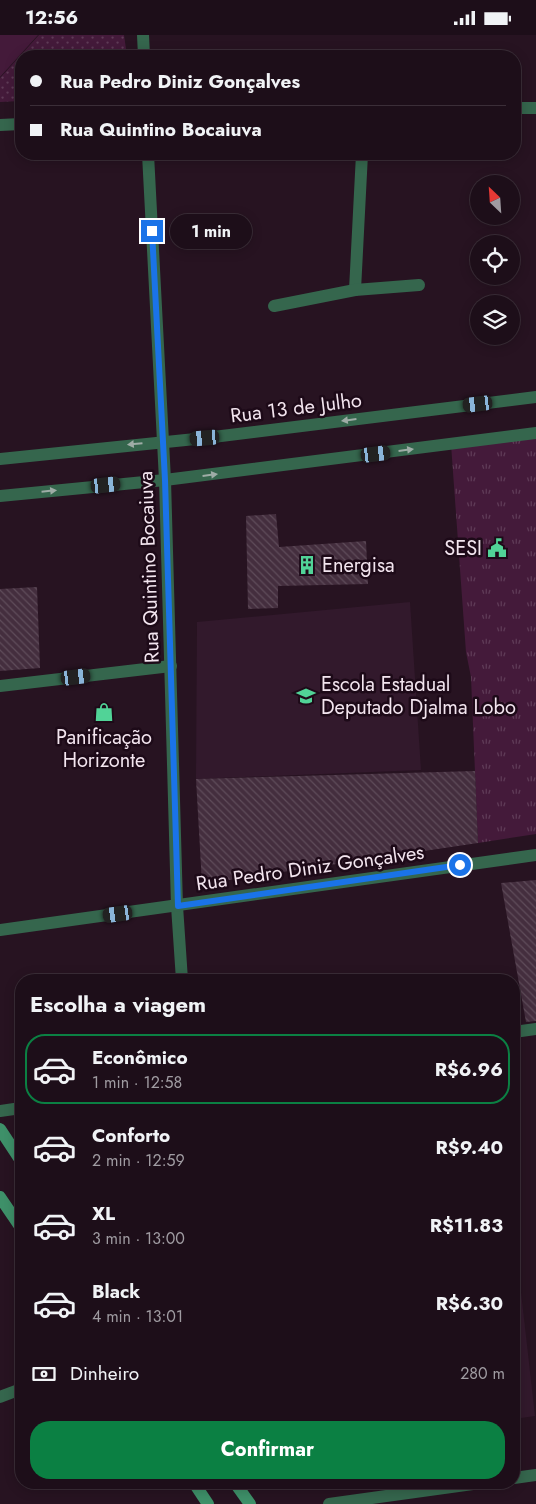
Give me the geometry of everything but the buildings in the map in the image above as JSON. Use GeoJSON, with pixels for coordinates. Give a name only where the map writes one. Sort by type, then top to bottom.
{"type":"FeatureCollection","features":[{"type":"Feature","properties":{"kind":"main road"},"geometry":{"type":"LineString","coordinates":[[0,1129],[15,1152]]}},
{"type":"Feature","properties":{"kind":"main road"},"geometry":{"type":"LineString","coordinates":[[0,1197],[15,1219]]}},
{"type":"Feature","properties":{"kind":"main road"},"geometry":{"type":"LineString","coordinates":[[198,1489],[208,1504]]}},
{"type":"Feature","properties":{"kind":"main road"},"geometry":{"type":"LineString","coordinates":[[239,1489],[250,1504]]}},
{"type":"Feature","properties":{"kind":"street"},"geometry":{"type":"LineString","coordinates":[[143,35],[144,50]]}},
{"type":"Feature","properties":{"kind":"street"},"geometry":{"type":"LineString","coordinates":[[521,109],[536,108]]}},
{"type":"Feature","properties":{"kind":"street"},"geometry":{"type":"LineString","coordinates":[[0,125],[15,124]]}},
{"type":"Feature","properties":{"kind":"street","name":"Rua Quintino Bocaiuva"},"geometry":{"type":"LineString","coordinates":[[148,160],[165,480],[182,974]]}},
{"type":"Feature","properties":{"kind":"street"},"geometry":{"type":"LineString","coordinates":[[355,290],[362,160]]}},
{"type":"Feature","properties":{"kind":"street"},"geometry":{"type":"LineString","coordinates":[[274,306],[355,290],[419,285]]}},
{"type":"Feature","properties":{"kind":"street","name":"Rua 13 de Julho"},"geometry":{"type":"LineString","coordinates":[[0,459],[163,442],[536,397]]}},
{"type":"Feature","properties":{"kind":"street"},"geometry":{"type":"LineString","coordinates":[[0,496],[165,480],[536,433]]}},
{"type":"Feature","properties":{"kind":"street"},"geometry":{"type":"LineString","coordinates":[[0,686],[171,666]]}},
{"type":"Feature","properties":{"kind":"street","name":"Rua Pedro Diniz Gonçalves"},"geometry":{"type":"LineString","coordinates":[[0,931],[536,855]]}},
{"type":"Feature","properties":{"kind":"street"},"geometry":{"type":"LineString","coordinates":[[520,1031],[536,1029]]}},
{"type":"Feature","properties":{"kind":"street"},"geometry":{"type":"LineString","coordinates":[[0,1111],[15,1109]]}},
{"type":"Feature","properties":{"kind":"street"},"geometry":{"type":"LineString","coordinates":[[0,1397],[15,1391]]}},
{"type":"Feature","properties":{"kind":"street"},"geometry":{"type":"LineString","coordinates":[[520,1477],[536,1475]]}},
{"type":"Feature","properties":{"kind":"street"},"geometry":{"type":"LineString","coordinates":[[329,1504],[437,1489]]}},
{"type":"Feature","properties":{"kind":"shaded area","name":"Escola Estadual Deputado Djalma Lobo"},"geometry":{"type":"Polygon","coordinates":[[[410,602],[421,770],[196,779],[197,622],[410,602]]]}},
{"type":"Feature","properties":{"kind":"shaded area"},"geometry":{"type":"Polygon","coordinates":[[[520,1283],[535,1416],[520,1418],[520,1283]]]}},
{"type":"Feature","properties":{"kind":"green space"},"geometry":{"type":"Polygon","coordinates":[[[0,35],[38,35],[24,50],[15,50],[15,60],[0,77],[0,35]]]}},
{"type":"Feature","properties":{"kind":"green space"},"geometry":{"type":"Polygon","coordinates":[[[39,35],[124,35],[126,50],[25,50],[39,35]]]}},
{"type":"Feature","properties":{"kind":"green space"},"geometry":{"type":"Polygon","coordinates":[[[15,61],[15,101],[0,102],[0,78],[15,61]]]}},
{"type":"Feature","properties":{"kind":"green space","name":"SESI"},"geometry":{"type":"Polygon","coordinates":[[[536,434],[536,834],[478,843],[471,677],[466,652],[451,444],[536,434]]]}},
{"type":"Feature","properties":{"kind":"place","name":"SESI"},"geometry":{"type":"Point","coordinates":[497,548]}},
{"type":"Feature","properties":{"kind":"place","name":"Energisa"},"geometry":{"type":"Point","coordinates":[307,565]}},
{"type":"Feature","properties":{"kind":"place","name":"Escola Estadual Deputado Djalma Lobo"},"geometry":{"type":"Point","coordinates":[306,696]}},
{"type":"Feature","properties":{"kind":"place","name":"Panificação Horizonte"},"geometry":{"type":"Point","coordinates":[104,712]}},
{"type":"Feature","properties":{"kind":"route"},"geometry":{"type":"LineString","coordinates":[[152,231],[165,480],[178,906],[460,865]]}}]}
